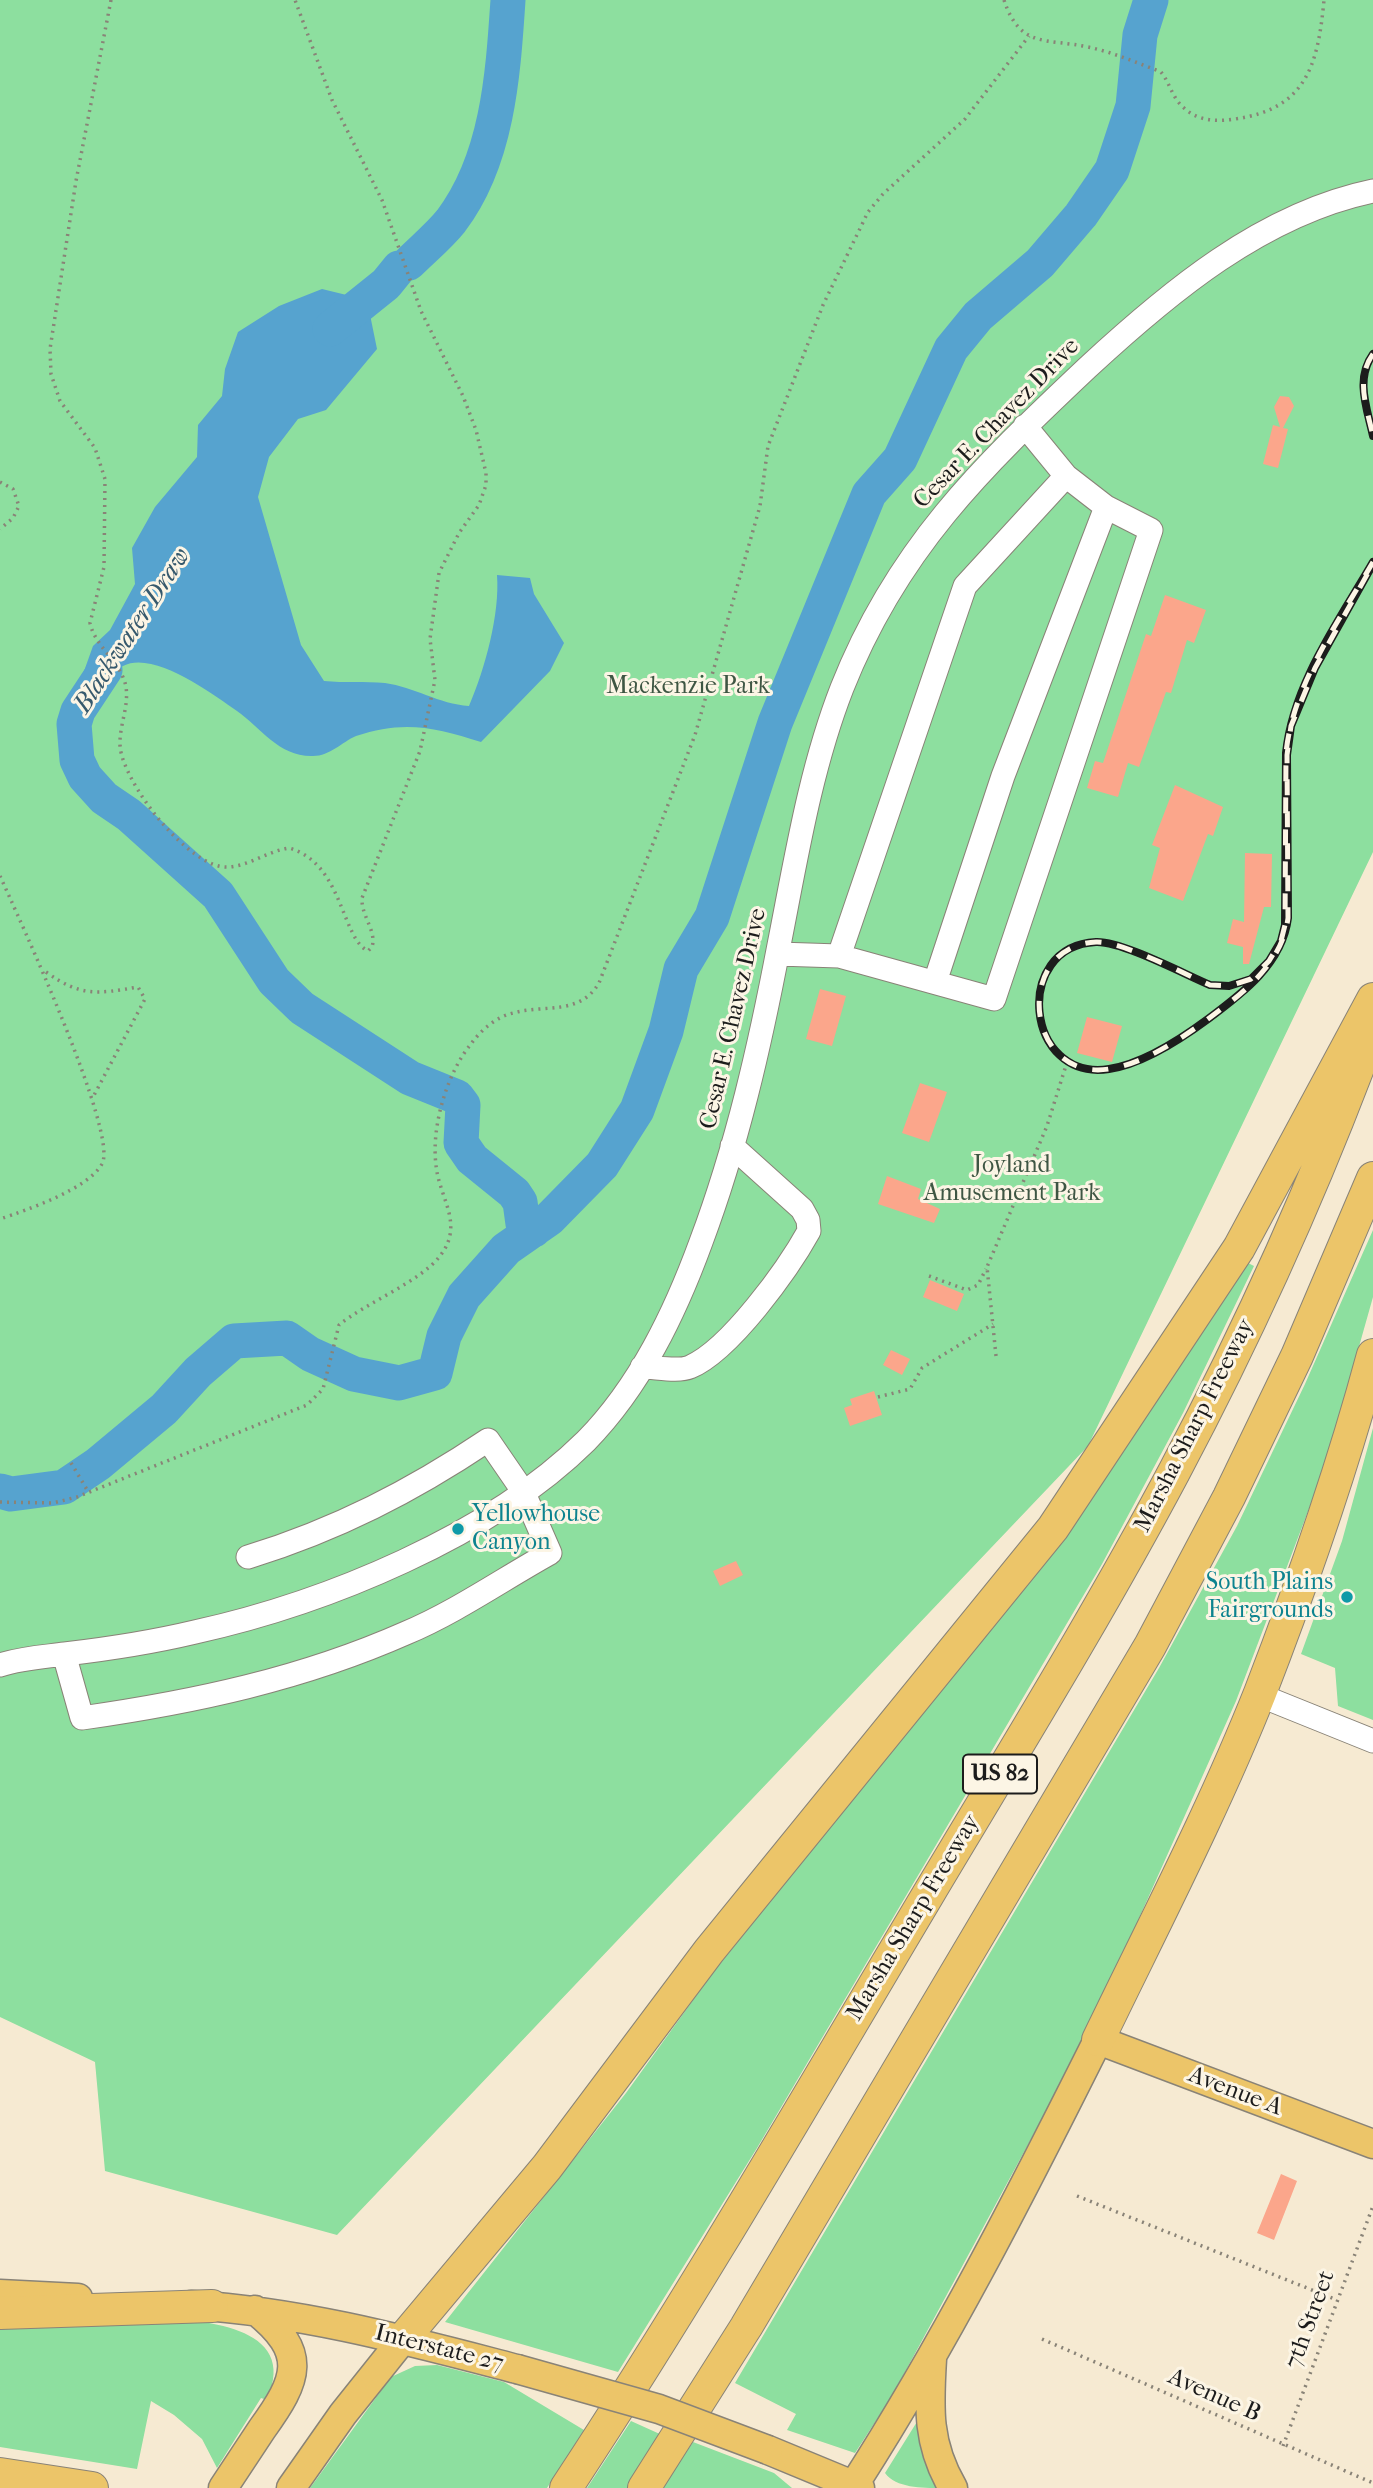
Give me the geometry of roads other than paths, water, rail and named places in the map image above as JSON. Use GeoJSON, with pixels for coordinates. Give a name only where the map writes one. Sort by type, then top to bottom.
{"type":"FeatureCollection","features":[{"type":"Feature","properties":{"kind":"highway"},"geometry":{"type":"LineString","coordinates":[[403,2339],[547,2167],[709,1951],[1053,1528],[1238,1248],[1373,999]]}},
{"type":"Feature","properties":{"kind":"highway","name":"Marsha Sharp Freeway"},"geometry":{"type":"LineString","coordinates":[[566,2488],[659,2345],[1094,1616],[1141,1531],[1262,1297],[1342,1112],[1373,1028]]}},
{"type":"Feature","properties":{"kind":"highway","name":"US 82"},"geometry":{"type":"LineString","coordinates":[[644,2488],[746,2327],[1150,1646],[1230,1496],[1297,1356],[1373,1178]]}},
{"type":"Feature","properties":{"kind":"highway"},"geometry":{"type":"LineString","coordinates":[[1098,2040],[1175,1881],[1259,1695],[1322,1526],[1373,1355]]}},
{"type":"Feature","properties":{"kind":"highway"},"geometry":{"type":"LineString","coordinates":[[0,2313],[212,2306]]}},
{"type":"Feature","properties":{"kind":"highway"},"geometry":{"type":"LineString","coordinates":[[0,2474],[92,2488]]}},
{"type":"Feature","properties":{"kind":"main road"},"geometry":{"type":"LineString","coordinates":[[855,2487],[1030,2176],[1098,2040]]}},
{"type":"Feature","properties":{"kind":"main road","name":"Avenue A"},"geometry":{"type":"LineString","coordinates":[[1098,2040],[1373,2144]]}},
{"type":"Feature","properties":{"kind":"main road","name":"Interstate 27"},"geometry":{"type":"LineString","coordinates":[[0,2294],[255,2310],[403,2339],[659,2409],[768,2449],[855,2487]]}},
{"type":"Feature","properties":{"kind":"main road"},"geometry":{"type":"LineString","coordinates":[[223,2488],[291,2383],[288,2346],[279,2329],[255,2310]]}},
{"type":"Feature","properties":{"kind":"main road"},"geometry":{"type":"LineString","coordinates":[[291,2488],[343,2414],[403,2339]]}},
{"type":"Feature","properties":{"kind":"main road"},"geometry":{"type":"LineString","coordinates":[[932,2353],[929,2421],[938,2459],[953,2488]]}},
{"type":"Feature","properties":{"kind":"street","name":"Cesar E. Chavez Drive"},"geometry":{"type":"LineString","coordinates":[[0,1665],[22,1658],[64,1654],[193,1633],[326,1592],[432,1547],[523,1491],[588,1439],[615,1407],[642,1367],[689,1277],[732,1146],[778,954],[816,770],[828,729],[860,647],[909,559],[938,518],[1025,426],[1123,334],[1201,273],[1307,210],[1373,191]]}},
{"type":"Feature","properties":{"kind":"street"},"geometry":{"type":"LineString","coordinates":[[778,954],[839,956],[994,999],[1151,530],[1106,507],[1066,475],[1025,426]]}},
{"type":"Feature","properties":{"kind":"street"},"geometry":{"type":"LineString","coordinates":[[839,956],[965,586],[1066,475]]}},
{"type":"Feature","properties":{"kind":"street"},"geometry":{"type":"LineString","coordinates":[[936,982],[1003,776],[1106,507]]}},
{"type":"Feature","properties":{"kind":"street"},"geometry":{"type":"LineString","coordinates":[[642,1367],[689,1368],[722,1344],[760,1302],[809,1231],[808,1220],[802,1209],[732,1146]]}},
{"type":"Feature","properties":{"kind":"street"},"geometry":{"type":"LineString","coordinates":[[64,1654],[82,1718],[183,1703],[266,1684],[407,1633],[550,1553],[523,1491],[488,1440],[434,1476],[386,1503],[290,1544],[248,1557]]}},
{"type":"Feature","properties":{"kind":"street"},"geometry":{"type":"LineString","coordinates":[[1259,1695],[1373,1741]]}},
{"type":"Feature","properties":{"kind":"water"},"geometry":{"type":"Polygon","coordinates":[[[1137,0],[1163,0],[1150,23],[1136,7],[1137,0]]]}},
{"type":"Feature","properties":{"kind":"water"},"geometry":{"type":"Polygon","coordinates":[[[322,289],[367,300],[377,349],[326,410],[298,419],[269,457],[258,497],[301,645],[324,681],[385,683],[469,706],[490,641],[496,607],[497,575],[530,578],[534,594],[564,643],[550,671],[481,742],[434,729],[389,728],[356,736],[319,755],[301,755],[280,747],[237,711],[182,676],[150,664],[136,663],[116,670],[78,711],[73,702],[93,646],[110,630],[135,584],[132,548],[155,507],[197,457],[198,425],[222,396],[225,369],[238,332],[279,306],[322,289]]]}},
{"type":"Feature","properties":{"kind":"waterway","name":"Blackwater Draw"},"geometry":{"type":"LineString","coordinates":[[409,263],[451,221],[467,197],[479,171],[495,115],[500,86],[508,0]]}},
{"type":"Feature","properties":{"kind":"waterway"},"geometry":{"type":"LineString","coordinates":[[0,1491],[11,1494],[64,1487],[98,1464],[164,1409],[198,1372],[234,1341],[287,1338],[310,1354],[354,1374],[399,1383],[435,1373],[444,1336],[464,1296],[506,1249],[549,1219],[602,1165],[637,1110],[666,1031],[681,969],[712,917],[775,723],[869,494],[900,459],[951,349],[978,316],[1040,263],[1081,215],[1112,170],[1133,106],[1140,35],[1151,0]]}},
{"type":"Feature","properties":{"kind":"waterway","name":"Blackwater Draw"},"geometry":{"type":"LineString","coordinates":[[330,329],[386,284],[399,268]]}},
{"type":"Feature","properties":{"kind":"waterway","name":"Blackwater Draw"},"geometry":{"type":"LineString","coordinates":[[105,670],[78,711],[74,724],[77,760],[85,777],[104,798],[129,815],[218,895],[274,981],[302,1008],[410,1078],[457,1097],[463,1105],[461,1143],[472,1159],[514,1193],[520,1202],[523,1224],[534,1230]]}},
{"type":"Feature","properties":{"kind":"railway"},"geometry":{"type":"LineString","coordinates":[[1373,354],[1365,373],[1364,384],[1373,436]]}},
{"type":"Feature","properties":{"kind":"railway"},"geometry":{"type":"LineString","coordinates":[[1373,562],[1319,654],[1290,727],[1286,753],[1285,925],[1281,941],[1269,961],[1251,979],[1229,986],[1210,985],[1137,952],[1107,943],[1096,942],[1069,949],[1051,965],[1041,987],[1039,1012],[1046,1036],[1060,1055],[1081,1067],[1109,1069],[1135,1062],[1161,1050],[1186,1035],[1247,988],[1278,950],[1284,934],[1288,918],[1287,755],[1291,726],[1315,668],[1373,564]]}},
{"type":"Feature","properties":{"kind":"place","name":"Yellowhouse Canyon"},"geometry":{"type":"Point","coordinates":[458,1529]}},
{"type":"Feature","properties":{"kind":"place","name":"South Plains Fairgrounds"},"geometry":{"type":"Point","coordinates":[1347,1597]}},
{"type":"Feature","properties":{"kind":"park label","name":"Mackenzie Park"},"geometry":{"type":"Point","coordinates":[688,687]}},
{"type":"Feature","properties":{"kind":"park label","name":"Joyland Amusement Park"},"geometry":{"type":"Point","coordinates":[1012,1180]}}]}
